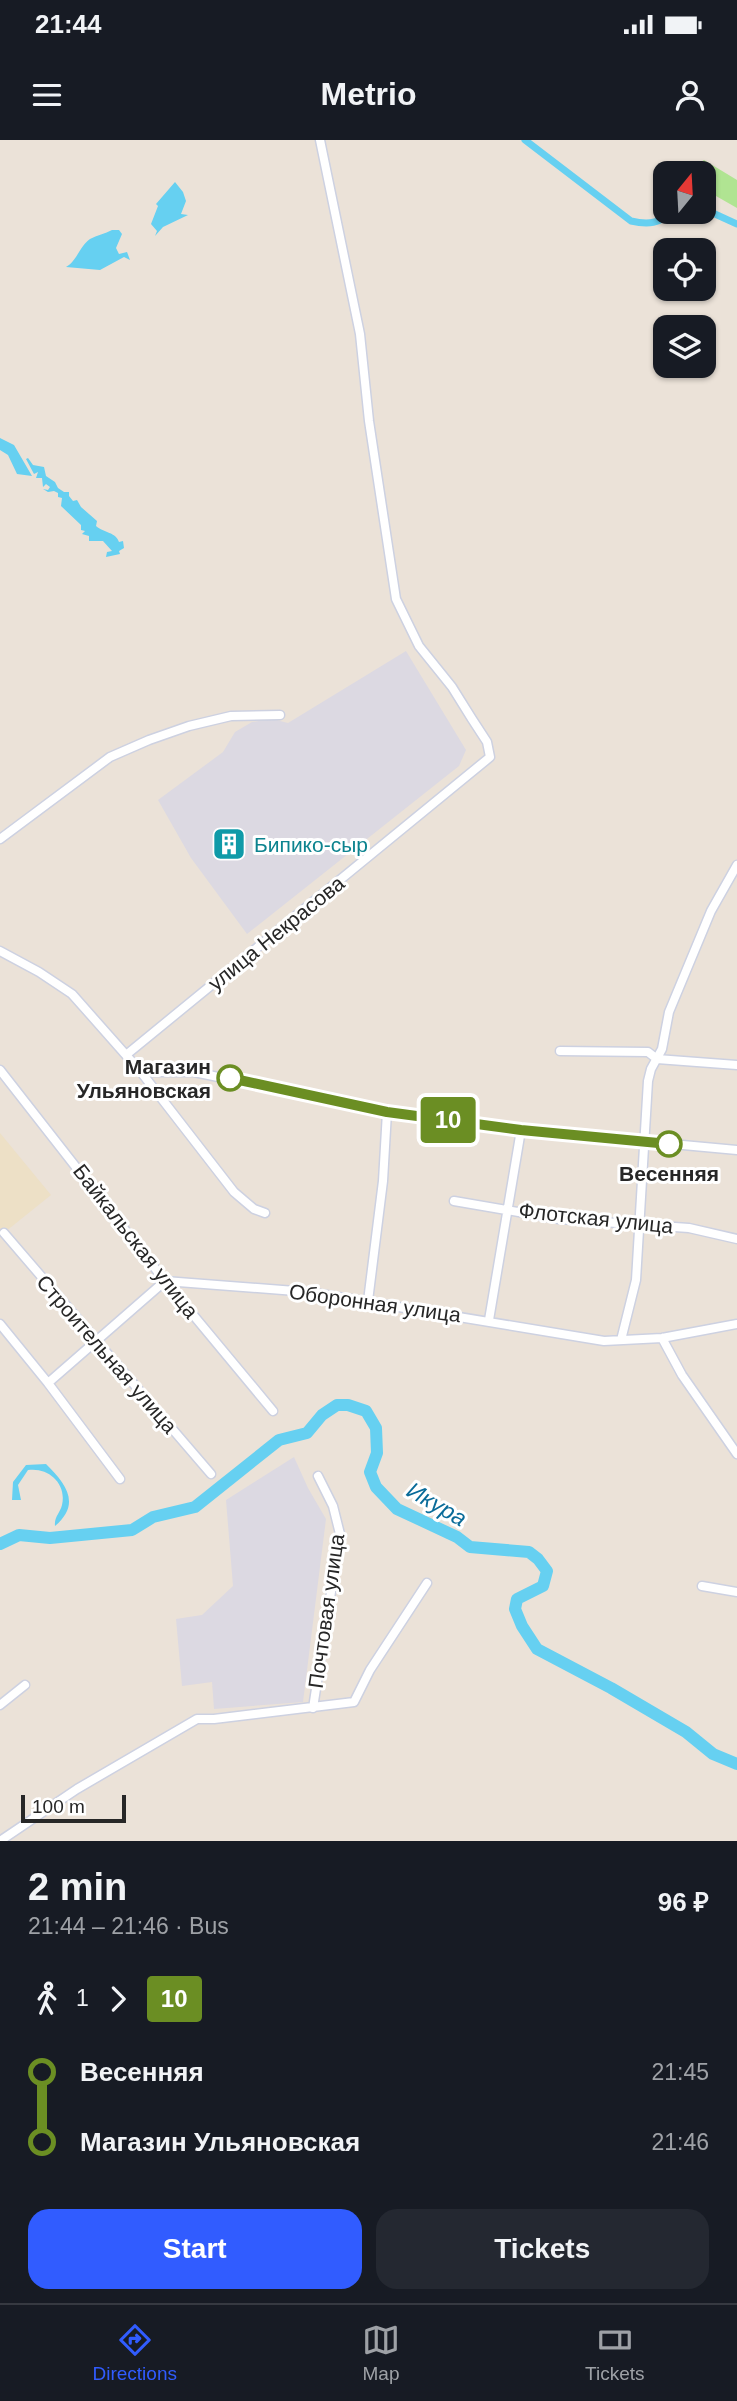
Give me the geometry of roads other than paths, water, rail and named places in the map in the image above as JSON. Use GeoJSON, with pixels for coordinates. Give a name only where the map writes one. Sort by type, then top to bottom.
{"type":"FeatureCollection","features":[{"type":"Feature","properties":{"kind":"street","name":"улица Некрасова"},"geometry":{"type":"LineString","coordinates":[[126,1055],[491,757],[487,742],[452,687],[419,646],[396,599],[369,421],[360,334],[320,140]]}},
{"type":"Feature","properties":{"kind":"street"},"geometry":{"type":"LineString","coordinates":[[0,839],[110,757],[179,729],[231,716],[280,715]]}},
{"type":"Feature","properties":{"kind":"street"},"geometry":{"type":"LineString","coordinates":[[621,1340],[636,1280],[651,1069],[657,1059],[668,1012],[711,911],[737,865]]}},
{"type":"Feature","properties":{"kind":"street"},"geometry":{"type":"LineString","coordinates":[[0,951],[72,994],[141,1072],[234,1192],[254,1209],[265,1213]]}},
{"type":"Feature","properties":{"kind":"street"},"geometry":{"type":"LineString","coordinates":[[561,1051],[648,1052],[657,1059],[737,1065]]}},
{"type":"Feature","properties":{"kind":"street","name":"Байкальская улица"},"geometry":{"type":"LineString","coordinates":[[0,1070],[165,1280],[273,1411]]}},
{"type":"Feature","properties":{"kind":"street"},"geometry":{"type":"LineString","coordinates":[[141,1072],[205,1074],[387,1112],[521,1130],[737,1150]]}},
{"type":"Feature","properties":{"kind":"street"},"geometry":{"type":"LineString","coordinates":[[368,1301],[383,1181],[387,1112]]}},
{"type":"Feature","properties":{"kind":"street"},"geometry":{"type":"LineString","coordinates":[[489,1320],[521,1130]]}},
{"type":"Feature","properties":{"kind":"street","name":"Флотская улица"},"geometry":{"type":"LineString","coordinates":[[454,1201],[559,1219],[689,1228],[737,1239]]}},
{"type":"Feature","properties":{"kind":"street","name":"Строительная улица"},"geometry":{"type":"LineString","coordinates":[[4,1233],[211,1474]]}},
{"type":"Feature","properties":{"kind":"street"},"geometry":{"type":"LineString","coordinates":[[48,1382],[165,1280]]}},
{"type":"Feature","properties":{"kind":"street","name":"Оборонная улица"},"geometry":{"type":"LineString","coordinates":[[165,1280],[308,1292],[604,1340],[662,1338],[737,1324]]}},
{"type":"Feature","properties":{"kind":"street"},"geometry":{"type":"LineString","coordinates":[[0,1324],[48,1382],[120,1479]]}},
{"type":"Feature","properties":{"kind":"street"},"geometry":{"type":"LineString","coordinates":[[0,1342],[9,1335]]}},
{"type":"Feature","properties":{"kind":"street"},"geometry":{"type":"LineString","coordinates":[[662,1338],[682,1376],[737,1454]]}},
{"type":"Feature","properties":{"kind":"street","name":"Почтовая улица"},"geometry":{"type":"LineString","coordinates":[[313,1708],[340,1534],[333,1507],[318,1476]]}},
{"type":"Feature","properties":{"kind":"street"},"geometry":{"type":"LineString","coordinates":[[0,1841],[77,1789],[197,1719],[354,1702],[370,1670],[427,1583]]}},
{"type":"Feature","properties":{"kind":"street"},"geometry":{"type":"LineString","coordinates":[[702,1586],[737,1592]]}},
{"type":"Feature","properties":{"kind":"street"},"geometry":{"type":"LineString","coordinates":[[0,1705],[25,1685]]}},
{"type":"Feature","properties":{"kind":"water"},"geometry":{"type":"Polygon","coordinates":[[[175,182],[186,201],[181,214],[188,215],[163,227],[155,236],[157,231],[151,224],[158,206],[156,204],[175,182]]]}},
{"type":"Feature","properties":{"kind":"water"},"geometry":{"type":"Polygon","coordinates":[[[119,230],[122,234],[116,248],[119,254],[127,252],[130,260],[124,257],[100,270],[66,267],[90,239],[119,230]]]}},
{"type":"Feature","properties":{"kind":"water"},"geometry":{"type":"Polygon","coordinates":[[[0,438],[14,445],[32,476],[17,474],[8,455],[0,450],[0,438]]]}},
{"type":"Feature","properties":{"kind":"water"},"geometry":{"type":"Polygon","coordinates":[[[26,459],[33,465],[44,467],[46,476],[55,482],[58,488],[69,492],[73,501],[77,500],[97,521],[96,526],[115,536],[119,542],[123,541],[124,548],[119,551],[120,554],[106,557],[107,552],[112,551],[103,541],[89,541],[89,536],[82,534],[85,531],[81,530],[81,525],[61,506],[62,498],[58,497],[58,493],[43,489],[48,490],[50,487],[46,484],[43,487],[42,478],[36,478],[38,472],[34,474],[26,459]]]}},
{"type":"Feature","properties":{"kind":"water"},"geometry":{"type":"Polygon","coordinates":[[[46,1464],[68,1493],[68,1509],[55,1526],[63,1497],[59,1483],[49,1474],[28,1470],[18,1485],[21,1500],[12,1500],[13,1482],[26,1465],[46,1464]]]}},
{"type":"Feature","properties":{"kind":"waterway"},"geometry":{"type":"LineString","coordinates":[[525,140],[631,221],[653,222]]}},
{"type":"Feature","properties":{"kind":"waterway"},"geometry":{"type":"LineString","coordinates":[[716,214],[737,224]]}},
{"type":"Feature","properties":{"kind":"waterway","name":"Икура"},"geometry":{"type":"LineString","coordinates":[[0,1544],[19,1535],[50,1538],[132,1530],[153,1517],[195,1507],[279,1440],[307,1433],[322,1415],[337,1405],[348,1405],[366,1411],[376,1428],[377,1453],[370,1472],[376,1487],[397,1509],[457,1537],[470,1547],[529,1552],[538,1559],[547,1571],[543,1586],[517,1599],[515,1609],[537,1649],[686,1732],[713,1754],[737,1764]]}},
{"type":"Feature","properties":{"kind":"place","name":"Бипико-сыр"},"geometry":{"type":"Point","coordinates":[229,844]}},
{"type":"Feature","properties":{"kind":"place","name":"Магазин Ульяновская"},"geometry":{"type":"Point","coordinates":[230,1078]}},
{"type":"Feature","properties":{"kind":"place","name":"Весенняя"},"geometry":{"type":"Point","coordinates":[669,1144]}}]}
